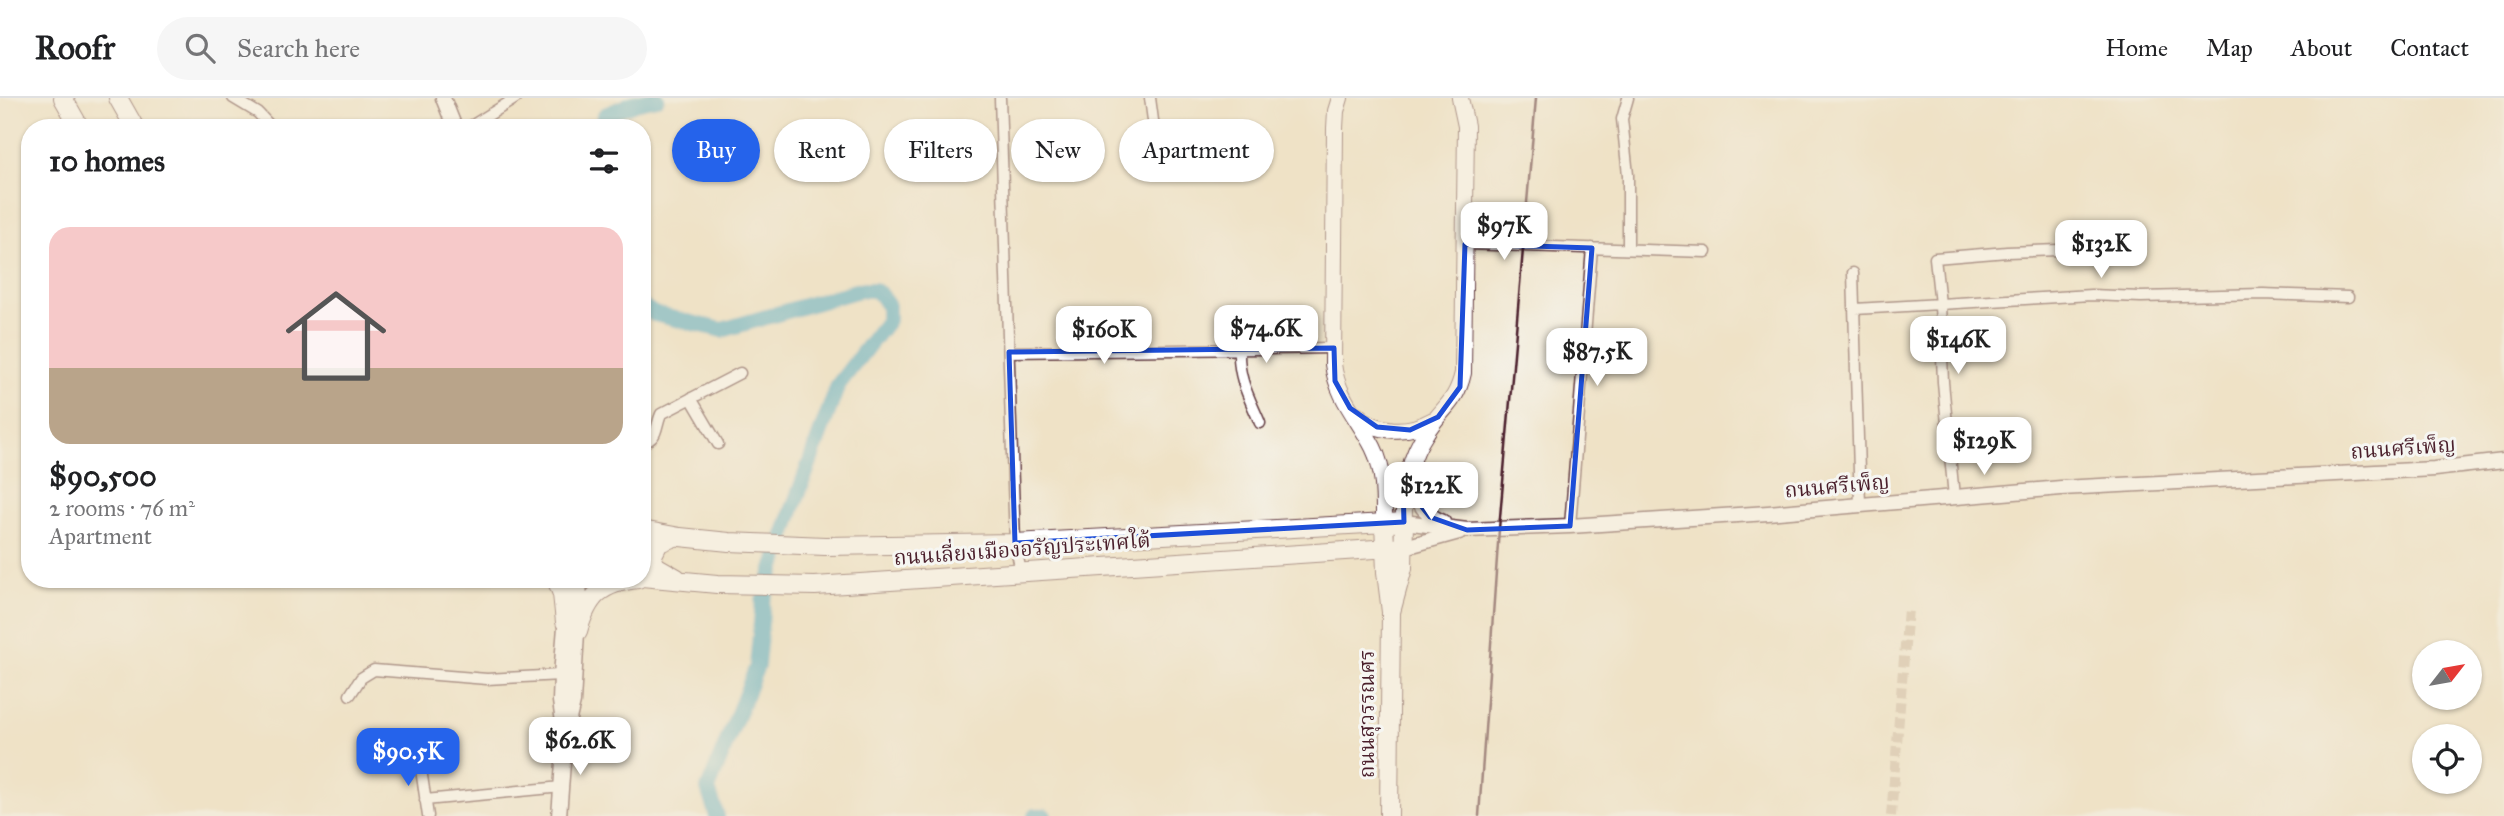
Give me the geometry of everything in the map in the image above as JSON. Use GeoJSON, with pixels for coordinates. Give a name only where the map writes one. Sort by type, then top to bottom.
{"type":"FeatureCollection","features":[{"type":"Feature","properties":{"kind":"highway"},"geometry":{"type":"LineString","coordinates":[[63,98],[75,119]]}},
{"type":"Feature","properties":{"kind":"highway"},"geometry":{"type":"LineString","coordinates":[[118,98],[130,119]]}},
{"type":"Feature","properties":{"kind":"highway","name":"ถนนสุวรรณศร"},"geometry":{"type":"LineString","coordinates":[[1384,522],[1391,611],[1389,816]]}},
{"type":"Feature","properties":{"kind":"highway","name":"ถนนเลี่ยงเมืองอรัญประเทศใต้"},"geometry":{"type":"LineString","coordinates":[[651,532],[729,542],[825,546],[1015,543],[1404,522]]}},
{"type":"Feature","properties":{"kind":"highway","name":"ถนนสุวรรณศร"},"geometry":{"type":"LineString","coordinates":[[1391,611],[1404,568],[1404,522]]}},
{"type":"Feature","properties":{"kind":"highway"},"geometry":{"type":"LineString","coordinates":[[676,537],[659,543],[652,557],[656,566],[664,573],[683,581]]}},
{"type":"Feature","properties":{"kind":"highway","name":"ถนนเลี่ยงเมืองอรัญประเทศใต้"},"geometry":{"type":"LineString","coordinates":[[651,579],[717,584],[815,586],[1405,547]]}},
{"type":"Feature","properties":{"kind":"highway"},"geometry":{"type":"LineString","coordinates":[[560,588],[571,626]]}},
{"type":"Feature","properties":{"kind":"highway"},"geometry":{"type":"LineString","coordinates":[[571,626],[587,604],[607,588]]}},
{"type":"Feature","properties":{"kind":"main road"},"geometry":{"type":"LineString","coordinates":[[443,98],[451,119]]}},
{"type":"Feature","properties":{"kind":"main road","name":"ถนนสุวรรณศร"},"geometry":{"type":"LineString","coordinates":[[1340,98],[1335,128],[1335,381],[1373,447],[1381,468],[1384,522]]}},
{"type":"Feature","properties":{"kind":"main road","name":"ถนนสุวรรณศร"},"geometry":{"type":"LineString","coordinates":[[1404,522],[1405,483],[1412,459],[1426,432],[1454,399],[1463,373],[1466,126],[1460,98]]}},
{"type":"Feature","properties":{"kind":"main road"},"geometry":{"type":"LineString","coordinates":[[1350,408],[1377,427],[1398,430],[1422,426],[1438,417]]}},
{"type":"Feature","properties":{"kind":"main road"},"geometry":{"type":"LineString","coordinates":[[1412,459],[1412,486],[1418,503],[1430,517],[1467,530]]}},
{"type":"Feature","properties":{"kind":"main road","name":"ถนนศรีเพ็ญ"},"geometry":{"type":"LineString","coordinates":[[1404,522],[1467,530],[1570,526],[2061,488],[2434,469],[2504,461]]}},
{"type":"Feature","properties":{"kind":"main road","name":"ถนนศรีเพ็ญ"},"geometry":{"type":"LineString","coordinates":[[1405,547],[1467,530]]}},
{"type":"Feature","properties":{"kind":"main road"},"geometry":{"type":"LineString","coordinates":[[559,816],[565,736],[573,702],[569,588]]}},
{"type":"Feature","properties":{"kind":"main road"},"geometry":{"type":"LineString","coordinates":[[565,736],[560,701],[561,676],[578,588]]}},
{"type":"Feature","properties":{"kind":"street"},"geometry":{"type":"LineString","coordinates":[[233,98],[264,119]]}},
{"type":"Feature","properties":{"kind":"street"},"geometry":{"type":"LineString","coordinates":[[482,119],[516,98]]}},
{"type":"Feature","properties":{"kind":"street"},"geometry":{"type":"LineString","coordinates":[[1000,98],[1015,543],[1021,572]]}},
{"type":"Feature","properties":{"kind":"street"},"geometry":{"type":"LineString","coordinates":[[1150,98],[1153,119]]}},
{"type":"Feature","properties":{"kind":"street"},"geometry":{"type":"LineString","coordinates":[[1628,98],[1622,119],[1628,175],[1628,249]]}},
{"type":"Feature","properties":{"kind":"street"},"geometry":{"type":"LineString","coordinates":[[1465,244],[1706,252]]}},
{"type":"Feature","properties":{"kind":"street"},"geometry":{"type":"LineString","coordinates":[[1570,526],[1592,248]]}},
{"type":"Feature","properties":{"kind":"street"},"geometry":{"type":"LineString","coordinates":[[1954,497],[1935,258],[2007,251],[2113,248]]}},
{"type":"Feature","properties":{"kind":"street"},"geometry":{"type":"LineString","coordinates":[[1853,273],[1860,505]]}},
{"type":"Feature","properties":{"kind":"street"},"geometry":{"type":"LineString","coordinates":[[1854,309],[2091,295],[2141,297],[2263,294],[2348,297]]}},
{"type":"Feature","properties":{"kind":"street"},"geometry":{"type":"LineString","coordinates":[[1009,352],[1334,348]]}},
{"type":"Feature","properties":{"kind":"street"},"geometry":{"type":"LineString","coordinates":[[1239,350],[1238,368],[1241,380],[1260,423]]}},
{"type":"Feature","properties":{"kind":"street"},"geometry":{"type":"LineString","coordinates":[[651,438],[658,430],[657,422],[661,414],[740,373]]}},
{"type":"Feature","properties":{"kind":"street"},"geometry":{"type":"LineString","coordinates":[[691,398],[718,444]]}},
{"type":"Feature","properties":{"kind":"street"},"geometry":{"type":"LineString","coordinates":[[350,695],[361,678],[374,670],[487,679],[561,676]]}},
{"type":"Feature","properties":{"kind":"street"},"geometry":{"type":"LineString","coordinates":[[419,756],[428,816]]}},
{"type":"Feature","properties":{"kind":"street"},"geometry":{"type":"LineString","coordinates":[[425,800],[562,787]]}},
{"type":"Feature","properties":{"kind":"highlighted area"},"geometry":{"type":"Polygon","coordinates":[[[1465,244],[1592,248],[1570,526],[1467,530],[1430,517],[1403,483],[1404,522],[1015,543],[1009,352],[1334,348],[1335,381],[1350,408],[1377,427],[1410,430],[1438,417],[1460,387],[1465,244]]]}},
{"type":"Feature","properties":{"kind":"waterway"},"geometry":{"type":"LineString","coordinates":[[603,119],[605,115],[634,103],[657,98]]}},
{"type":"Feature","properties":{"kind":"waterway"},"geometry":{"type":"LineString","coordinates":[[651,312],[722,330],[859,290],[874,290],[888,306],[888,320],[838,385],[792,511],[763,601],[757,666],[708,789],[717,816]]}},
{"type":"Feature","properties":{"kind":"waterway"},"geometry":{"type":"LineString","coordinates":[[1035,816],[1044,816]]}},
{"type":"Feature","properties":{"kind":"tunnel"},"geometry":{"type":"LineString","coordinates":[[1891,816],[1908,609]]}},
{"type":"Feature","properties":{"kind":"railway"},"geometry":{"type":"LineString","coordinates":[[1479,816],[1499,529],[1536,98]]}}]}
